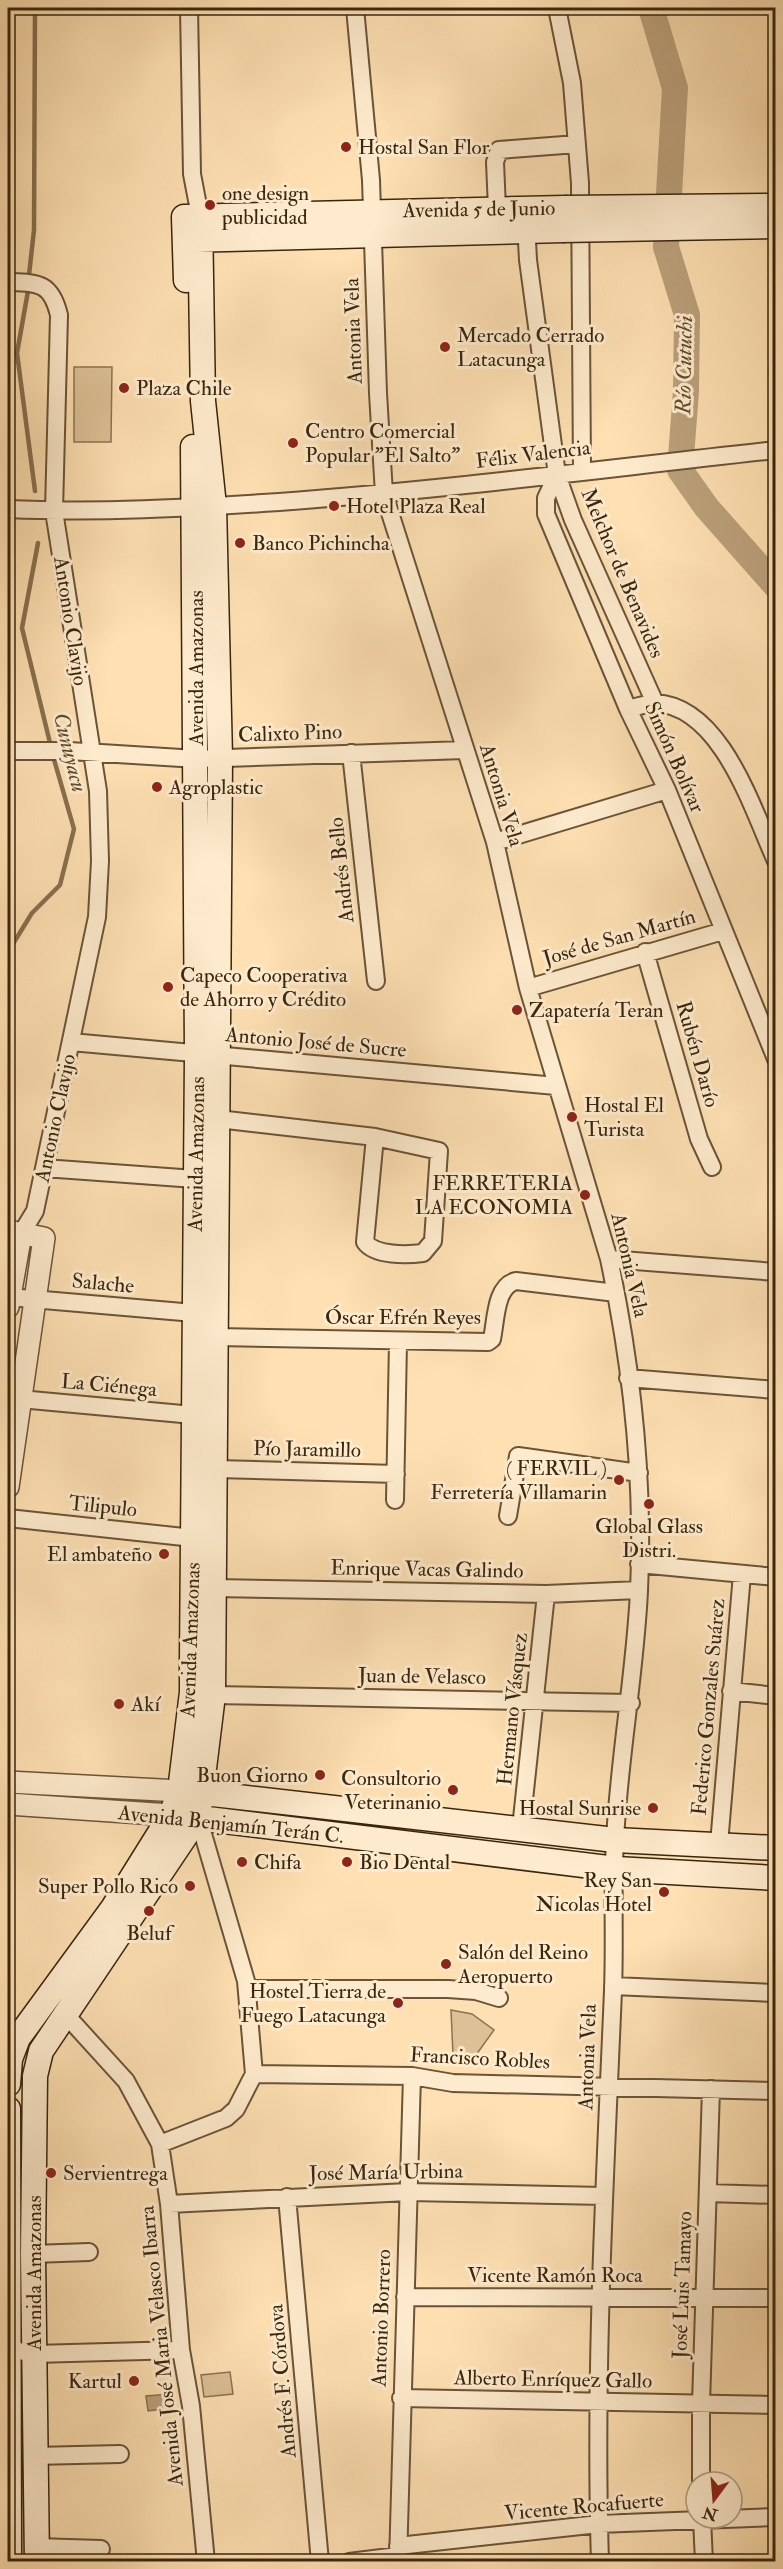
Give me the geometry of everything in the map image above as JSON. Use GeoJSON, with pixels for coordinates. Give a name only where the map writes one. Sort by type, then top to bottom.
{"type":"FeatureCollection","features":[{"type":"Feature","properties":{"kind":"main road","name":"Avenida 5 de Junio"},"geometry":{"type":"LineString","coordinates":[[192,228],[373,235],[526,220],[775,206]]}},
{"type":"Feature","properties":{"kind":"main road","name":"Avenida 5 de Junio"},"geometry":{"type":"LineString","coordinates":[[192,228],[372,211],[497,209],[526,220]]}},
{"type":"Feature","properties":{"kind":"main road","name":"Avenida 5 de Junio"},"geometry":{"type":"LineString","coordinates":[[563,219],[776,226]]}},
{"type":"Feature","properties":{"kind":"main road","name":"Avenida Amazonas"},"geometry":{"type":"LineString","coordinates":[[191,1792],[195,1179],[208,1055],[208,758],[204,507],[192,228]]}},
{"type":"Feature","properties":{"kind":"main road","name":"Avenida Amazonas"},"geometry":{"type":"LineString","coordinates":[[8,2084],[9,2059],[18,2038],[113,1908],[171,1815],[191,1792],[213,1695],[218,1119],[208,1055]]}},
{"type":"Feature","properties":{"kind":"main road"},"geometry":{"type":"LineString","coordinates":[[191,1792],[198,1817]]}},
{"type":"Feature","properties":{"kind":"main road","name":"Avenida Benjamín Terán C."},"geometry":{"type":"LineString","coordinates":[[191,1792],[615,1840],[776,1848]]}},
{"type":"Feature","properties":{"kind":"main road","name":"Avenida Benjamín Terán C."},"geometry":{"type":"LineString","coordinates":[[171,1815],[616,1869],[776,1878]]}},
{"type":"Feature","properties":{"kind":"main road","name":"Avenida Amazonas"},"geometry":{"type":"LineString","coordinates":[[36,2554],[33,2254],[35,2076],[41,2051],[198,1817]]}},
{"type":"Feature","properties":{"kind":"main road","name":"Avenida Amazonas"},"geometry":{"type":"LineString","coordinates":[[8,2109],[9,2562]]}},
{"type":"Feature","properties":{"kind":"street","name":"Avenida Amazonas"},"geometry":{"type":"LineString","coordinates":[[189,8],[192,228]]}},
{"type":"Feature","properties":{"kind":"street","name":"Antonia Vela"},"geometry":{"type":"LineString","coordinates":[[355,8],[372,211],[377,382],[384,494],[495,842],[528,988],[609,1259],[628,1378],[639,1473],[639,1590],[631,1703],[615,1840],[613,1986],[598,2402],[600,2562]]}},
{"type":"Feature","properties":{"kind":"street","name":"Melchor de Benavides"},"geometry":{"type":"LineString","coordinates":[[557,8],[572,83],[580,183],[582,471]]}},
{"type":"Feature","properties":{"kind":"street"},"geometry":{"type":"LineString","coordinates":[[497,209],[495,162],[499,150],[577,144]]}},
{"type":"Feature","properties":{"kind":"street","name":"Melchor de Benavides"},"geometry":{"type":"LineString","coordinates":[[526,220],[549,476],[573,520],[655,703]]}},
{"type":"Feature","properties":{"kind":"street","name":"Antonio Clavijo"},"geometry":{"type":"LineString","coordinates":[[8,282],[38,283],[49,291],[59,315],[54,511],[101,826],[97,917],[35,1211],[44,1238],[8,1487]]}},
{"type":"Feature","properties":{"kind":"street","name":"Félix Valencia"},"geometry":{"type":"LineString","coordinates":[[8,509],[54,511],[204,507],[384,494],[776,450]]}},
{"type":"Feature","properties":{"kind":"street","name":"Simón Bolívar"},"geometry":{"type":"LineString","coordinates":[[549,476],[546,514],[628,709],[667,790],[776,1059]]}},
{"type":"Feature","properties":{"kind":"street"},"geometry":{"type":"LineString","coordinates":[[628,709],[655,703],[692,716],[716,741],[734,769],[776,861]]}},
{"type":"Feature","properties":{"kind":"street","name":"Calixto Pino"},"geometry":{"type":"LineString","coordinates":[[8,751],[69,751],[208,758],[465,750]]}},
{"type":"Feature","properties":{"kind":"street","name":"Andrés Bello"},"geometry":{"type":"LineString","coordinates":[[351,753],[376,981]]}},
{"type":"Feature","properties":{"kind":"street"},"geometry":{"type":"LineString","coordinates":[[495,842],[667,790]]}},
{"type":"Feature","properties":{"kind":"street","name":"José de San Martín"},"geometry":{"type":"LineString","coordinates":[[528,988],[723,931]]}},
{"type":"Feature","properties":{"kind":"street","name":"Rubén Darío"},"geometry":{"type":"LineString","coordinates":[[645,952],[699,1139],[712,1167]]}},
{"type":"Feature","properties":{"kind":"street","name":"Antonio José de Sucre"},"geometry":{"type":"LineString","coordinates":[[71,1042],[556,1086]]}},
{"type":"Feature","properties":{"kind":"street"},"geometry":{"type":"LineString","coordinates":[[218,1119],[375,1137],[437,1150],[440,1153],[433,1241],[423,1253],[411,1255],[374,1251],[365,1242],[375,1137]]}},
{"type":"Feature","properties":{"kind":"street"},"geometry":{"type":"LineString","coordinates":[[44,1168],[195,1179]]}},
{"type":"Feature","properties":{"kind":"street","name":"Antonio Clavijo"},"geometry":{"type":"LineString","coordinates":[[8,1302],[14,1233],[35,1211]]}},
{"type":"Feature","properties":{"kind":"street"},"geometry":{"type":"LineString","coordinates":[[14,1233],[44,1238]]}},
{"type":"Feature","properties":{"kind":"street"},"geometry":{"type":"LineString","coordinates":[[12,1258],[40,1263]]}},
{"type":"Feature","properties":{"kind":"street"},"geometry":{"type":"LineString","coordinates":[[609,1259],[776,1272]]}},
{"type":"Feature","properties":{"kind":"street","name":"Óscar Efrén Reyes"},"geometry":{"type":"LineString","coordinates":[[217,1337],[398,1342],[490,1341],[501,1292],[509,1283],[516,1281],[616,1293]]}},
{"type":"Feature","properties":{"kind":"street","name":"Salache"},"geometry":{"type":"LineString","coordinates":[[8,1302],[34,1300],[194,1313]]}},
{"type":"Feature","properties":{"kind":"street"},"geometry":{"type":"LineString","coordinates":[[395,1500],[398,1342]]}},
{"type":"Feature","properties":{"kind":"street"},"geometry":{"type":"LineString","coordinates":[[628,1378],[776,1390]]}},
{"type":"Feature","properties":{"kind":"street","name":"La Ciénega"},"geometry":{"type":"LineString","coordinates":[[20,1399],[193,1415]]}},
{"type":"Feature","properties":{"kind":"street"},"geometry":{"type":"LineString","coordinates":[[508,1516],[518,1456],[639,1473]]}},
{"type":"Feature","properties":{"kind":"street","name":"Pío Jaramillo"},"geometry":{"type":"LineString","coordinates":[[216,1469],[396,1474]]}},
{"type":"Feature","properties":{"kind":"street","name":"Tilipulo"},"geometry":{"type":"LineString","coordinates":[[8,1518],[193,1538]]}},
{"type":"Feature","properties":{"kind":"street"},"geometry":{"type":"LineString","coordinates":[[639,1564],[776,1577]]}},
{"type":"Feature","properties":{"kind":"street","name":"Federico Gonzales Suárez"},"geometry":{"type":"LineString","coordinates":[[719,1844],[742,1574]]}},
{"type":"Feature","properties":{"kind":"street","name":"Enrique Vacas Galindo"},"geometry":{"type":"LineString","coordinates":[[214,1588],[546,1594],[639,1590]]}},
{"type":"Feature","properties":{"kind":"street","name":"Hermano Vásquez"},"geometry":{"type":"LineString","coordinates":[[521,1828],[546,1594]]}},
{"type":"Feature","properties":{"kind":"street"},"geometry":{"type":"LineString","coordinates":[[731,1691],[776,1696]]}},
{"type":"Feature","properties":{"kind":"street","name":"Juan de Velasco"},"geometry":{"type":"LineString","coordinates":[[213,1695],[631,1703]]}},
{"type":"Feature","properties":{"kind":"street","name":"Avenida Benjamín Terán C."},"geometry":{"type":"LineString","coordinates":[[8,1782],[191,1792]]}},
{"type":"Feature","properties":{"kind":"street","name":"Avenida Benjamín Terán C."},"geometry":{"type":"LineString","coordinates":[[8,1804],[171,1815]]}},
{"type":"Feature","properties":{"kind":"street"},"geometry":{"type":"LineString","coordinates":[[160,2144],[226,2118],[236,2109],[255,2074],[247,1989],[198,1817]]}},
{"type":"Feature","properties":{"kind":"street"},"geometry":{"type":"LineString","coordinates":[[613,1986],[776,1993]]}},
{"type":"Feature","properties":{"kind":"street"},"geometry":{"type":"LineString","coordinates":[[247,1989],[448,1989],[476,1991],[499,1998]]}},
{"type":"Feature","properties":{"kind":"street","name":"Avenida José Maria Velasco Ibarra"},"geometry":{"type":"LineString","coordinates":[[65,2014],[126,2081],[160,2144],[169,2204],[181,2350],[190,2406],[206,2562]]}},
{"type":"Feature","properties":{"kind":"street","name":"Francisco Robles"},"geometry":{"type":"LineString","coordinates":[[255,2074],[412,2076],[453,2083],[776,2091]]}},
{"type":"Feature","properties":{"kind":"street","name":"Antonio Borrero"},"geometry":{"type":"LineString","coordinates":[[398,2554],[412,2076]]}},
{"type":"Feature","properties":{"kind":"street","name":"José Luis Tamayo"},"geometry":{"type":"LineString","coordinates":[[701,2470],[711,2089]]}},
{"type":"Feature","properties":{"kind":"street","name":"José María Urbina"},"geometry":{"type":"LineString","coordinates":[[169,2204],[408,2192],[604,2196]]}},
{"type":"Feature","properties":{"kind":"street"},"geometry":{"type":"LineString","coordinates":[[708,2193],[776,2194]]}},
{"type":"Feature","properties":{"kind":"street","name":"Andrés F. Córdova"},"geometry":{"type":"LineString","coordinates":[[287,2197],[320,2562]]}},
{"type":"Feature","properties":{"kind":"street"},"geometry":{"type":"LineString","coordinates":[[33,2254],[89,2252]]}},
{"type":"Feature","properties":{"kind":"street","name":"Vicente Ramón Roca"},"geometry":{"type":"LineString","coordinates":[[405,2297],[776,2298]]}},
{"type":"Feature","properties":{"kind":"street"},"geometry":{"type":"LineString","coordinates":[[9,2349],[34,2354],[181,2350]]}},
{"type":"Feature","properties":{"kind":"street","name":"Alberto Enríquez Gallo"},"geometry":{"type":"LineString","coordinates":[[401,2398],[776,2405]]}},
{"type":"Feature","properties":{"kind":"street"},"geometry":{"type":"LineString","coordinates":[[34,2456],[120,2454]]}},
{"type":"Feature","properties":{"kind":"street","name":"Vicente Rocafuerte"},"geometry":{"type":"LineString","coordinates":[[744,2518],[776,2517]]}},
{"type":"Feature","properties":{"kind":"street","name":"Vicente Rocafuerte"},"geometry":{"type":"LineString","coordinates":[[349,2562],[599,2524],[684,2520]]}},
{"type":"Feature","properties":{"kind":"street"},"geometry":{"type":"LineString","coordinates":[[703,2530],[704,2562]]}},
{"type":"Feature","properties":{"kind":"street"},"geometry":{"type":"LineString","coordinates":[[36,2554],[101,2548]]}},
{"type":"Feature","properties":{"kind":"shaded area"},"geometry":{"type":"Polygon","coordinates":[[[74,367],[112,367],[111,442],[74,442],[74,367]]]}},
{"type":"Feature","properties":{"kind":"shaded area"},"geometry":{"type":"Polygon","coordinates":[[[451,2010],[472,2014],[494,2030],[476,2055],[453,2055],[451,2010]]]}},
{"type":"Feature","properties":{"kind":"shaded area"},"geometry":{"type":"Polygon","coordinates":[[[13,2354],[23,2354],[26,2561],[17,2561],[13,2354]]]}},
{"type":"Feature","properties":{"kind":"shaded area"},"geometry":{"type":"Polygon","coordinates":[[[230,2372],[233,2394],[204,2397],[201,2375],[230,2372]]]}},
{"type":"Feature","properties":{"kind":"shaded area"},"geometry":{"type":"Polygon","coordinates":[[[171,2394],[172,2408],[148,2411],[146,2396],[171,2394]]]}},
{"type":"Feature","properties":{"kind":"waterway","name":"Cunuyacu"},"geometry":{"type":"LineString","coordinates":[[29,275],[34,230],[35,8]]}},
{"type":"Feature","properties":{"kind":"waterway","name":"Río Cutuchi"},"geometry":{"type":"LineString","coordinates":[[651,8],[675,88],[666,247],[687,315],[686,391],[680,470],[707,508],[776,586]]}},
{"type":"Feature","properties":{"kind":"waterway","name":"Cunuyacu"},"geometry":{"type":"LineString","coordinates":[[28,291],[17,353],[35,491]]}},
{"type":"Feature","properties":{"kind":"waterway","name":"Cunuyacu"},"geometry":{"type":"LineString","coordinates":[[38,543],[22,628],[51,747]]}},
{"type":"Feature","properties":{"kind":"waterway","name":"Cunuyacu"},"geometry":{"type":"LineString","coordinates":[[8,952],[32,913],[60,885],[74,829],[53,756]]}},
{"type":"Feature","properties":{"kind":"place","name":"Hostal San Flor"},"geometry":{"type":"Point","coordinates":[346,147]}},
{"type":"Feature","properties":{"kind":"place","name":"one design publicidad"},"geometry":{"type":"Point","coordinates":[210,205]}},
{"type":"Feature","properties":{"kind":"place","name":"Mercado Cerrado Latacunga"},"geometry":{"type":"Point","coordinates":[445,347]}},
{"type":"Feature","properties":{"kind":"place","name":"Plaza Chile"},"geometry":{"type":"Point","coordinates":[124,388]}},
{"type":"Feature","properties":{"kind":"place","name":"Centro Comercial Popular \"El Salto\""},"geometry":{"type":"Point","coordinates":[293,443]}},
{"type":"Feature","properties":{"kind":"place","name":"Hotel Plaza Real"},"geometry":{"type":"Point","coordinates":[334,506]}},
{"type":"Feature","properties":{"kind":"place","name":"Banco Pichincha"},"geometry":{"type":"Point","coordinates":[240,543]}},
{"type":"Feature","properties":{"kind":"place","name":"Agroplastic"},"geometry":{"type":"Point","coordinates":[157,787]}},
{"type":"Feature","properties":{"kind":"place","name":"Capeco Cooperativa de Ahorro y Crédito"},"geometry":{"type":"Point","coordinates":[168,987]}},
{"type":"Feature","properties":{"kind":"place","name":"Zapatería Teran"},"geometry":{"type":"Point","coordinates":[517,1010]}},
{"type":"Feature","properties":{"kind":"place","name":"Hostal El Turista"},"geometry":{"type":"Point","coordinates":[572,1117]}},
{"type":"Feature","properties":{"kind":"place","name":"FERRETERIA LA ECONOMIA"},"geometry":{"type":"Point","coordinates":[585,1195]}},
{"type":"Feature","properties":{"kind":"place","name":"( FERVIL ) Ferretería Villamarin"},"geometry":{"type":"Point","coordinates":[619,1480]}},
{"type":"Feature","properties":{"kind":"place","name":"Global Glass Distri."},"geometry":{"type":"Point","coordinates":[649,1504]}},
{"type":"Feature","properties":{"kind":"place","name":"El ambateño"},"geometry":{"type":"Point","coordinates":[164,1554]}},
{"type":"Feature","properties":{"kind":"place","name":"Akí"},"geometry":{"type":"Point","coordinates":[119,1704]}},
{"type":"Feature","properties":{"kind":"place","name":"Buon Giorno"},"geometry":{"type":"Point","coordinates":[320,1775]}},
{"type":"Feature","properties":{"kind":"place","name":"Consultorio Veterinanio"},"geometry":{"type":"Point","coordinates":[453,1790]}},
{"type":"Feature","properties":{"kind":"place","name":"Hostal Sunrise"},"geometry":{"type":"Point","coordinates":[653,1808]}},
{"type":"Feature","properties":{"kind":"place","name":"Chifa"},"geometry":{"type":"Point","coordinates":[242,1862]}},
{"type":"Feature","properties":{"kind":"place","name":"Bio Dental"},"geometry":{"type":"Point","coordinates":[347,1862]}},
{"type":"Feature","properties":{"kind":"place","name":"Super Pollo Rico"},"geometry":{"type":"Point","coordinates":[190,1886]}},
{"type":"Feature","properties":{"kind":"place","name":"Rey San Nicolas Hotel"},"geometry":{"type":"Point","coordinates":[664,1892]}},
{"type":"Feature","properties":{"kind":"place","name":"Beluf"},"geometry":{"type":"Point","coordinates":[149,1911]}},
{"type":"Feature","properties":{"kind":"place","name":"Salón del Reino Aeropuerto"},"geometry":{"type":"Point","coordinates":[446,1964]}},
{"type":"Feature","properties":{"kind":"place","name":"Hostel Tierra de Fuego Latacunga"},"geometry":{"type":"Point","coordinates":[398,2003]}},
{"type":"Feature","properties":{"kind":"place","name":"Servientrega"},"geometry":{"type":"Point","coordinates":[51,2173]}},
{"type":"Feature","properties":{"kind":"place","name":"Kartul"},"geometry":{"type":"Point","coordinates":[134,2381]}}]}
